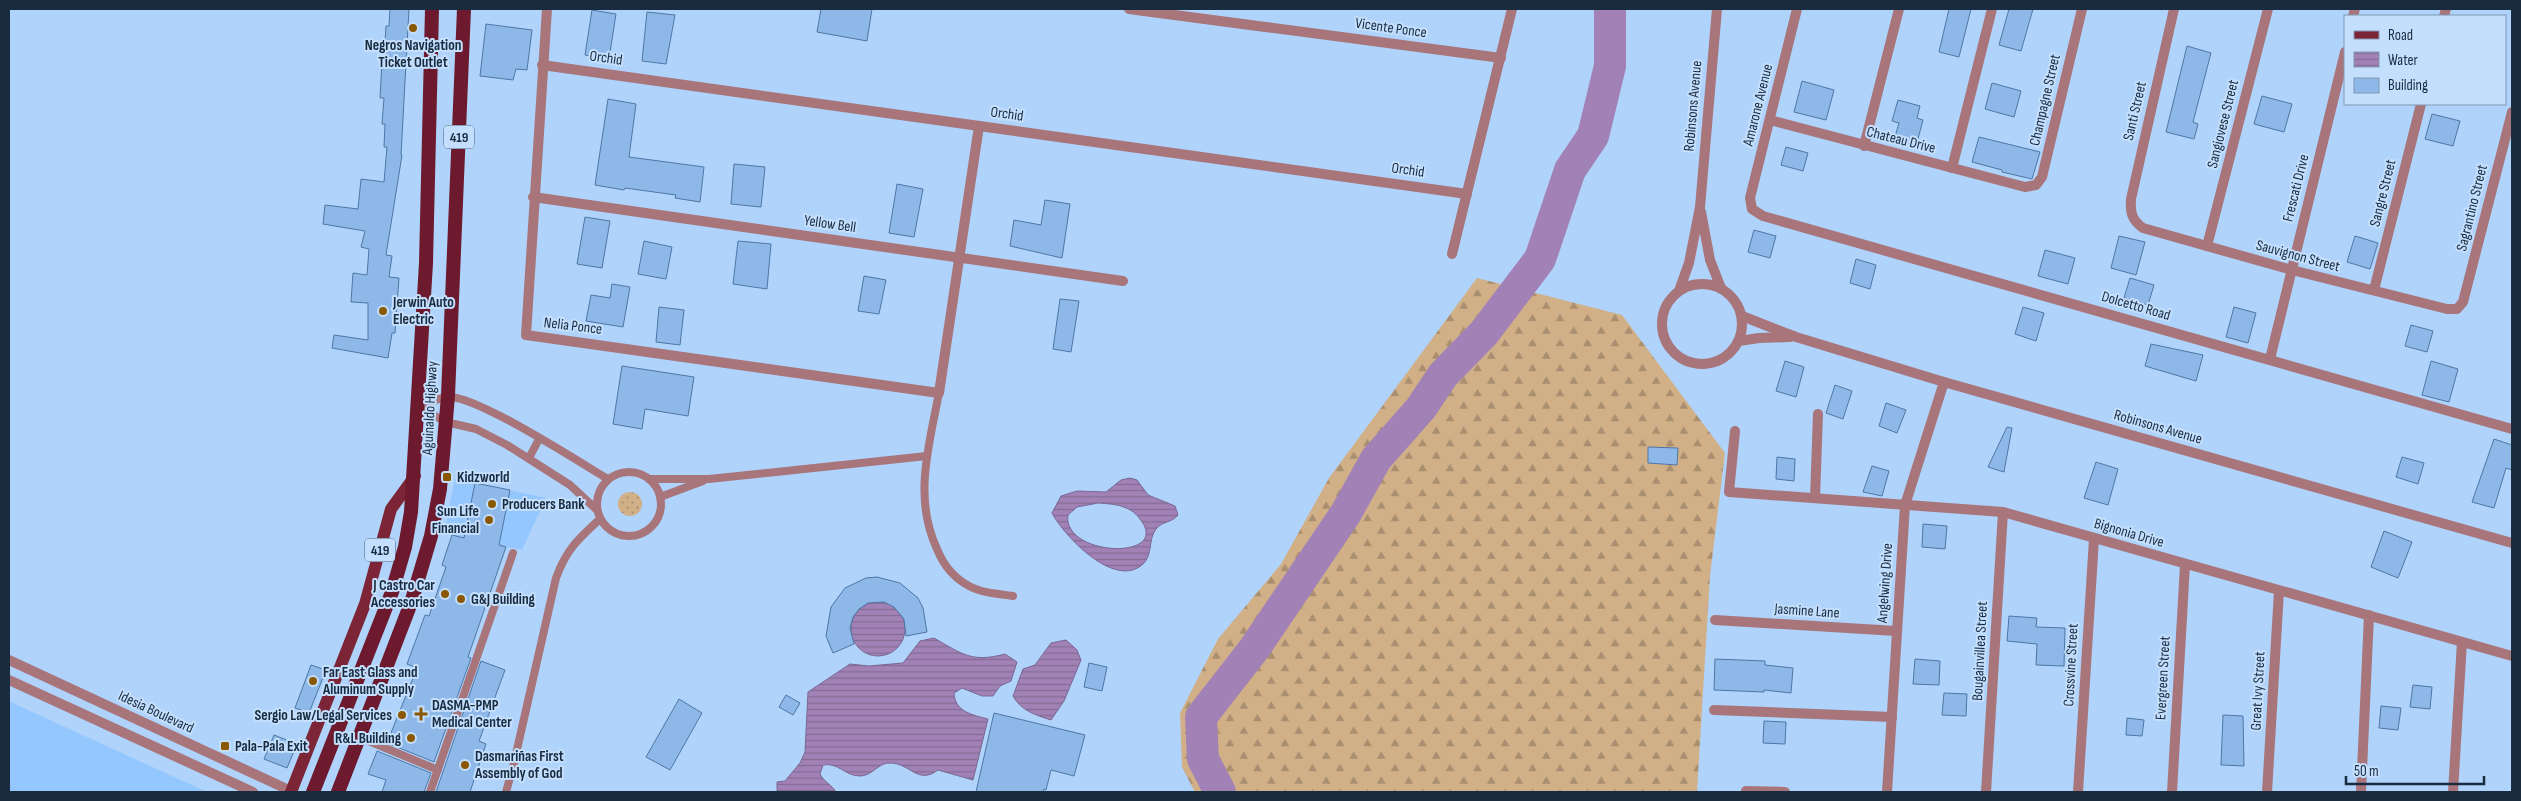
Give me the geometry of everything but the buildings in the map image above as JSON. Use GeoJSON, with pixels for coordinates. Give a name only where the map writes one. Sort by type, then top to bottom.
{"type":"FeatureCollection","features":[{"type":"Feature","properties":{"kind":"highway","name":"Aguinaldo Highway"},"geometry":{"type":"LineString","coordinates":[[313,792],[399,569],[408,529],[419,407],[426,264],[432,9]]}},
{"type":"Feature","properties":{"kind":"highway","name":"Aguinaldo Highway"},"geometry":{"type":"LineString","coordinates":[[338,792],[385,673],[426,556],[440,489],[448,396],[464,9]]}},
{"type":"Feature","properties":{"kind":"main road","name":"Aguinaldo Highway"},"geometry":{"type":"LineString","coordinates":[[291,792],[365,604],[391,509],[414,476]]}},
{"type":"Feature","properties":{"kind":"street","name":"Nelia Ponce"},"geometry":{"type":"LineString","coordinates":[[547,9],[533,197],[526,335],[939,393]]}},
{"type":"Feature","properties":{"kind":"street","name":"Vicente Ponce"},"geometry":{"type":"LineString","coordinates":[[1129,9],[1501,58]]}},
{"type":"Feature","properties":{"kind":"street"},"geometry":{"type":"LineString","coordinates":[[1452,254],[1512,9]]}},
{"type":"Feature","properties":{"kind":"street","name":"Robinsons Avenue"},"geometry":{"type":"LineString","coordinates":[[1679,291],[1689,262],[1700,206],[1717,9]]}},
{"type":"Feature","properties":{"kind":"street","name":"Amarone Avenue"},"geometry":{"type":"LineString","coordinates":[[1752,209],[1750,198],[1797,9]]}},
{"type":"Feature","properties":{"kind":"street"},"geometry":{"type":"LineString","coordinates":[[1864,146],[1899,9]]}},
{"type":"Feature","properties":{"kind":"street"},"geometry":{"type":"LineString","coordinates":[[1952,168],[1992,9]]}},
{"type":"Feature","properties":{"kind":"street","name":"Champagne Street"},"geometry":{"type":"LineString","coordinates":[[2024,188],[2036,185],[2042,177],[2082,9]]}},
{"type":"Feature","properties":{"kind":"street","name":"Santi Street"},"geometry":{"type":"LineString","coordinates":[[2134,220],[2130,210],[2131,199],[2174,9]]}},
{"type":"Feature","properties":{"kind":"street","name":"Sangiovese Street"},"geometry":{"type":"LineString","coordinates":[[2206,246],[2268,9]]}},
{"type":"Feature","properties":{"kind":"street","name":"Frescati Drive"},"geometry":{"type":"LineString","coordinates":[[2270,359],[2344,56]]}},
{"type":"Feature","properties":{"kind":"street","name":"Orchid"},"geometry":{"type":"LineString","coordinates":[[542,65],[1468,194]]}},
{"type":"Feature","properties":{"kind":"street","name":"Sangre Street"},"geometry":{"type":"LineString","coordinates":[[2374,290],[2421,105]]}},
{"type":"Feature","properties":{"kind":"street","name":"Sagrantino Street"},"geometry":{"type":"LineString","coordinates":[[2457,308],[2463,302],[2512,112]]}},
{"type":"Feature","properties":{"kind":"street","name":"Chateau Drive"},"geometry":{"type":"LineString","coordinates":[[1770,120],[2024,188]]}},
{"type":"Feature","properties":{"kind":"street"},"geometry":{"type":"LineString","coordinates":[[939,393],[979,126]]}},
{"type":"Feature","properties":{"kind":"street","name":"Yellow Bell"},"geometry":{"type":"LineString","coordinates":[[533,197],[1123,281]]}},
{"type":"Feature","properties":{"kind":"street","name":"Robinsons Avenue"},"geometry":{"type":"LineString","coordinates":[[1700,206],[1710,260],[1721,288]]}},
{"type":"Feature","properties":{"kind":"street","name":"Dolcetto Road"},"geometry":{"type":"LineString","coordinates":[[1752,209],[1763,216],[2512,429]]}},
{"type":"Feature","properties":{"kind":"street","name":"Sauvignon Street"},"geometry":{"type":"LineString","coordinates":[[2134,220],[2143,228],[2292,270],[2446,310],[2457,308]]}},
{"type":"Feature","properties":{"kind":"street"},"geometry":{"type":"LineString","coordinates":[[1699,284],[1721,288],[1738,305],[1742,316],[1739,341],[1731,352],[1720,360],[1701,363],[1682,358],[1672,350],[1665,338],[1662,326],[1664,312],[1670,300],[1679,291],[1699,284]]}},
{"type":"Feature","properties":{"kind":"street","name":"Robinsons Avenue"},"geometry":{"type":"LineString","coordinates":[[1742,316],[1796,337],[1944,382],[2512,543]]}},
{"type":"Feature","properties":{"kind":"street","name":"Robinsons Avenue"},"geometry":{"type":"LineString","coordinates":[[1739,341],[1759,338],[1796,337]]}},
{"type":"Feature","properties":{"kind":"street","name":"Angelwing Drive"},"geometry":{"type":"LineString","coordinates":[[1887,792],[1905,505],[1944,382]]}},
{"type":"Feature","properties":{"kind":"street"},"geometry":{"type":"LineString","coordinates":[[1815,498],[1818,414]]}},
{"type":"Feature","properties":{"kind":"street","name":"Bignonia Drive"},"geometry":{"type":"LineString","coordinates":[[1735,431],[1729,492],[2003,512],[2512,656]]}},
{"type":"Feature","properties":{"kind":"street","name":"Bougainvillea Street"},"geometry":{"type":"LineString","coordinates":[[1986,792],[2003,512]]}},
{"type":"Feature","properties":{"kind":"street","name":"Crossvine Street"},"geometry":{"type":"LineString","coordinates":[[2078,792],[2094,539]]}},
{"type":"Feature","properties":{"kind":"street","name":"Evergreen Street"},"geometry":{"type":"LineString","coordinates":[[2172,792],[2185,565]]}},
{"type":"Feature","properties":{"kind":"street","name":"Great Ivy Street"},"geometry":{"type":"LineString","coordinates":[[2267,792],[2279,591]]}},
{"type":"Feature","properties":{"kind":"street"},"geometry":{"type":"LineString","coordinates":[[2361,792],[2369,615]]}},
{"type":"Feature","properties":{"kind":"street","name":"Jasmine Lane"},"geometry":{"type":"LineString","coordinates":[[1715,620],[1896,631]]}},
{"type":"Feature","properties":{"kind":"street"},"geometry":{"type":"LineString","coordinates":[[2453,792],[2462,642]]}},
{"type":"Feature","properties":{"kind":"street","name":"Idesia Boulevard"},"geometry":{"type":"LineString","coordinates":[[9,660],[291,792]]}},
{"type":"Feature","properties":{"kind":"street"},"geometry":{"type":"LineString","coordinates":[[9,680],[254,792]]}},
{"type":"Feature","properties":{"kind":"street"},"geometry":{"type":"LineString","coordinates":[[1714,710],[1892,717]]}},
{"type":"Feature","properties":{"kind":"street"},"geometry":{"type":"LineString","coordinates":[[1746,790],[1785,792]]}},
{"type":"Feature","properties":{"kind":"lane"},"geometry":{"type":"LineString","coordinates":[[939,393],[923,485],[924,509],[931,536],[941,559],[956,577],[980,590],[1013,596]]}},
{"type":"Feature","properties":{"kind":"lane"},"geometry":{"type":"LineString","coordinates":[[419,407],[448,396],[483,408],[608,479]]}},
{"type":"Feature","properties":{"kind":"lane"},"geometry":{"type":"LineString","coordinates":[[419,407],[446,422],[476,429],[529,458],[570,485],[597,510]]}},
{"type":"Feature","properties":{"kind":"lane"},"geometry":{"type":"LineString","coordinates":[[529,458],[539,439]]}},
{"type":"Feature","properties":{"kind":"lane"},"geometry":{"type":"LineString","coordinates":[[649,479],[710,479],[927,456]]}},
{"type":"Feature","properties":{"kind":"lane"},"geometry":{"type":"LineString","coordinates":[[628,472],[639,473],[649,479],[660,497],[659,517],[653,526],[640,534],[625,536],[615,533],[600,519],[597,510],[598,493],[608,479],[618,474],[628,472]]}},
{"type":"Feature","properties":{"kind":"lane"},"geometry":{"type":"LineString","coordinates":[[660,497],[710,479]]}},
{"type":"Feature","properties":{"kind":"lane"},"geometry":{"type":"LineString","coordinates":[[506,792],[514,768],[560,565],[576,540],[600,519]]}},
{"type":"Feature","properties":{"kind":"lane"},"geometry":{"type":"LineString","coordinates":[[430,792],[513,554]]}},
{"type":"Feature","properties":{"kind":"lane"},"geometry":{"type":"LineString","coordinates":[[359,737],[438,770]]}},
{"type":"Feature","properties":{"kind":"shaded area"},"geometry":{"type":"Polygon","coordinates":[[[455,479],[546,498],[522,550],[444,533],[455,479]]]}},
{"type":"Feature","properties":{"kind":"shaded area"},"geometry":{"type":"Polygon","coordinates":[[[9,701],[17,705],[207,792],[9,792],[9,701]]]}},
{"type":"Feature","properties":{"kind":"green space"},"geometry":{"type":"Polygon","coordinates":[[[1477,278],[1622,315],[1725,453],[1710,576],[1697,792],[1195,792],[1182,767],[1180,713],[1218,639],[1281,564],[1329,478],[1477,278]]]}},
{"type":"Feature","properties":{"kind":"green space"},"geometry":{"type":"Polygon","coordinates":[[[630,492],[639,495],[642,504],[639,513],[630,516],[621,513],[618,504],[621,495],[630,492]]]}},
{"type":"Feature","properties":{"kind":"water"},"geometry":{"type":"Polygon","coordinates":[[[1130,478],[1137,480],[1148,495],[1175,506],[1178,515],[1156,529],[1146,560],[1143,564],[1132,570],[1119,570],[1105,565],[1092,557],[1067,534],[1052,513],[1061,496],[1077,491],[1106,492],[1121,480],[1130,478]],[[1098,503],[1077,507],[1068,515],[1071,529],[1081,539],[1097,546],[1114,549],[1130,547],[1142,542],[1146,533],[1136,514],[1121,506],[1098,503]]]}},
{"type":"Feature","properties":{"kind":"water"},"geometry":{"type":"Polygon","coordinates":[[[873,602],[883,602],[893,606],[901,614],[905,629],[901,644],[893,652],[883,656],[873,656],[863,652],[855,644],[851,634],[851,624],[855,614],[863,606],[873,602]]]}},
{"type":"Feature","properties":{"kind":"water"},"geometry":{"type":"Polygon","coordinates":[[[934,638],[952,649],[968,655],[984,658],[1005,654],[1017,662],[1011,681],[1000,686],[993,696],[982,696],[962,688],[954,693],[961,709],[988,719],[973,780],[938,770],[931,774],[920,775],[898,764],[891,763],[886,763],[868,774],[860,776],[850,774],[833,765],[823,765],[820,774],[836,792],[777,792],[777,782],[785,781],[800,763],[805,752],[808,692],[850,664],[869,666],[903,663],[920,641],[934,638]]]}},
{"type":"Feature","properties":{"kind":"water"},"geometry":{"type":"Polygon","coordinates":[[[1066,640],[1077,650],[1081,660],[1064,701],[1051,720],[1025,709],[1013,696],[1023,669],[1035,665],[1051,643],[1066,640]]]}},
{"type":"Feature","properties":{"kind":"waterway"},"geometry":{"type":"LineString","coordinates":[[1220,792],[1203,759],[1201,717],[1254,649],[1346,513],[1376,459],[1421,408],[1443,375],[1484,333],[1540,259],[1570,170],[1593,136],[1610,66],[1610,9]]}},
{"type":"Feature","properties":{"kind":"place","name":"Negros Navigation Ticket Outlet"},"geometry":{"type":"Point","coordinates":[413,28]}},
{"type":"Feature","properties":{"kind":"place","name":"Jerwin Auto Electric"},"geometry":{"type":"Point","coordinates":[383,311]}},
{"type":"Feature","properties":{"kind":"place","name":"Kidzworld"},"geometry":{"type":"Point","coordinates":[447,477]}},
{"type":"Feature","properties":{"kind":"place","name":"Producers Bank"},"geometry":{"type":"Point","coordinates":[492,504]}},
{"type":"Feature","properties":{"kind":"place","name":"Sun Life Financial"},"geometry":{"type":"Point","coordinates":[489,520]}},
{"type":"Feature","properties":{"kind":"place","name":"J Castro Car Accessories"},"geometry":{"type":"Point","coordinates":[445,594]}},
{"type":"Feature","properties":{"kind":"place","name":"G&J Building"},"geometry":{"type":"Point","coordinates":[461,599]}},
{"type":"Feature","properties":{"kind":"place","name":"Far East Glass and Aluminum Supply"},"geometry":{"type":"Point","coordinates":[313,681]}},
{"type":"Feature","properties":{"kind":"place","name":"DASMA-PMP Medical Center"},"geometry":{"type":"Point","coordinates":[421,714]}},
{"type":"Feature","properties":{"kind":"place","name":"Sergio Law/Legal Services"},"geometry":{"type":"Point","coordinates":[402,715]}},
{"type":"Feature","properties":{"kind":"place","name":"R&L Building"},"geometry":{"type":"Point","coordinates":[411,738]}},
{"type":"Feature","properties":{"kind":"place","name":"Pala-Pala Exit"},"geometry":{"type":"Point","coordinates":[225,746]}},
{"type":"Feature","properties":{"kind":"place","name":"Dasmariñas First Assembly of God"},"geometry":{"type":"Point","coordinates":[465,765]}}]}
